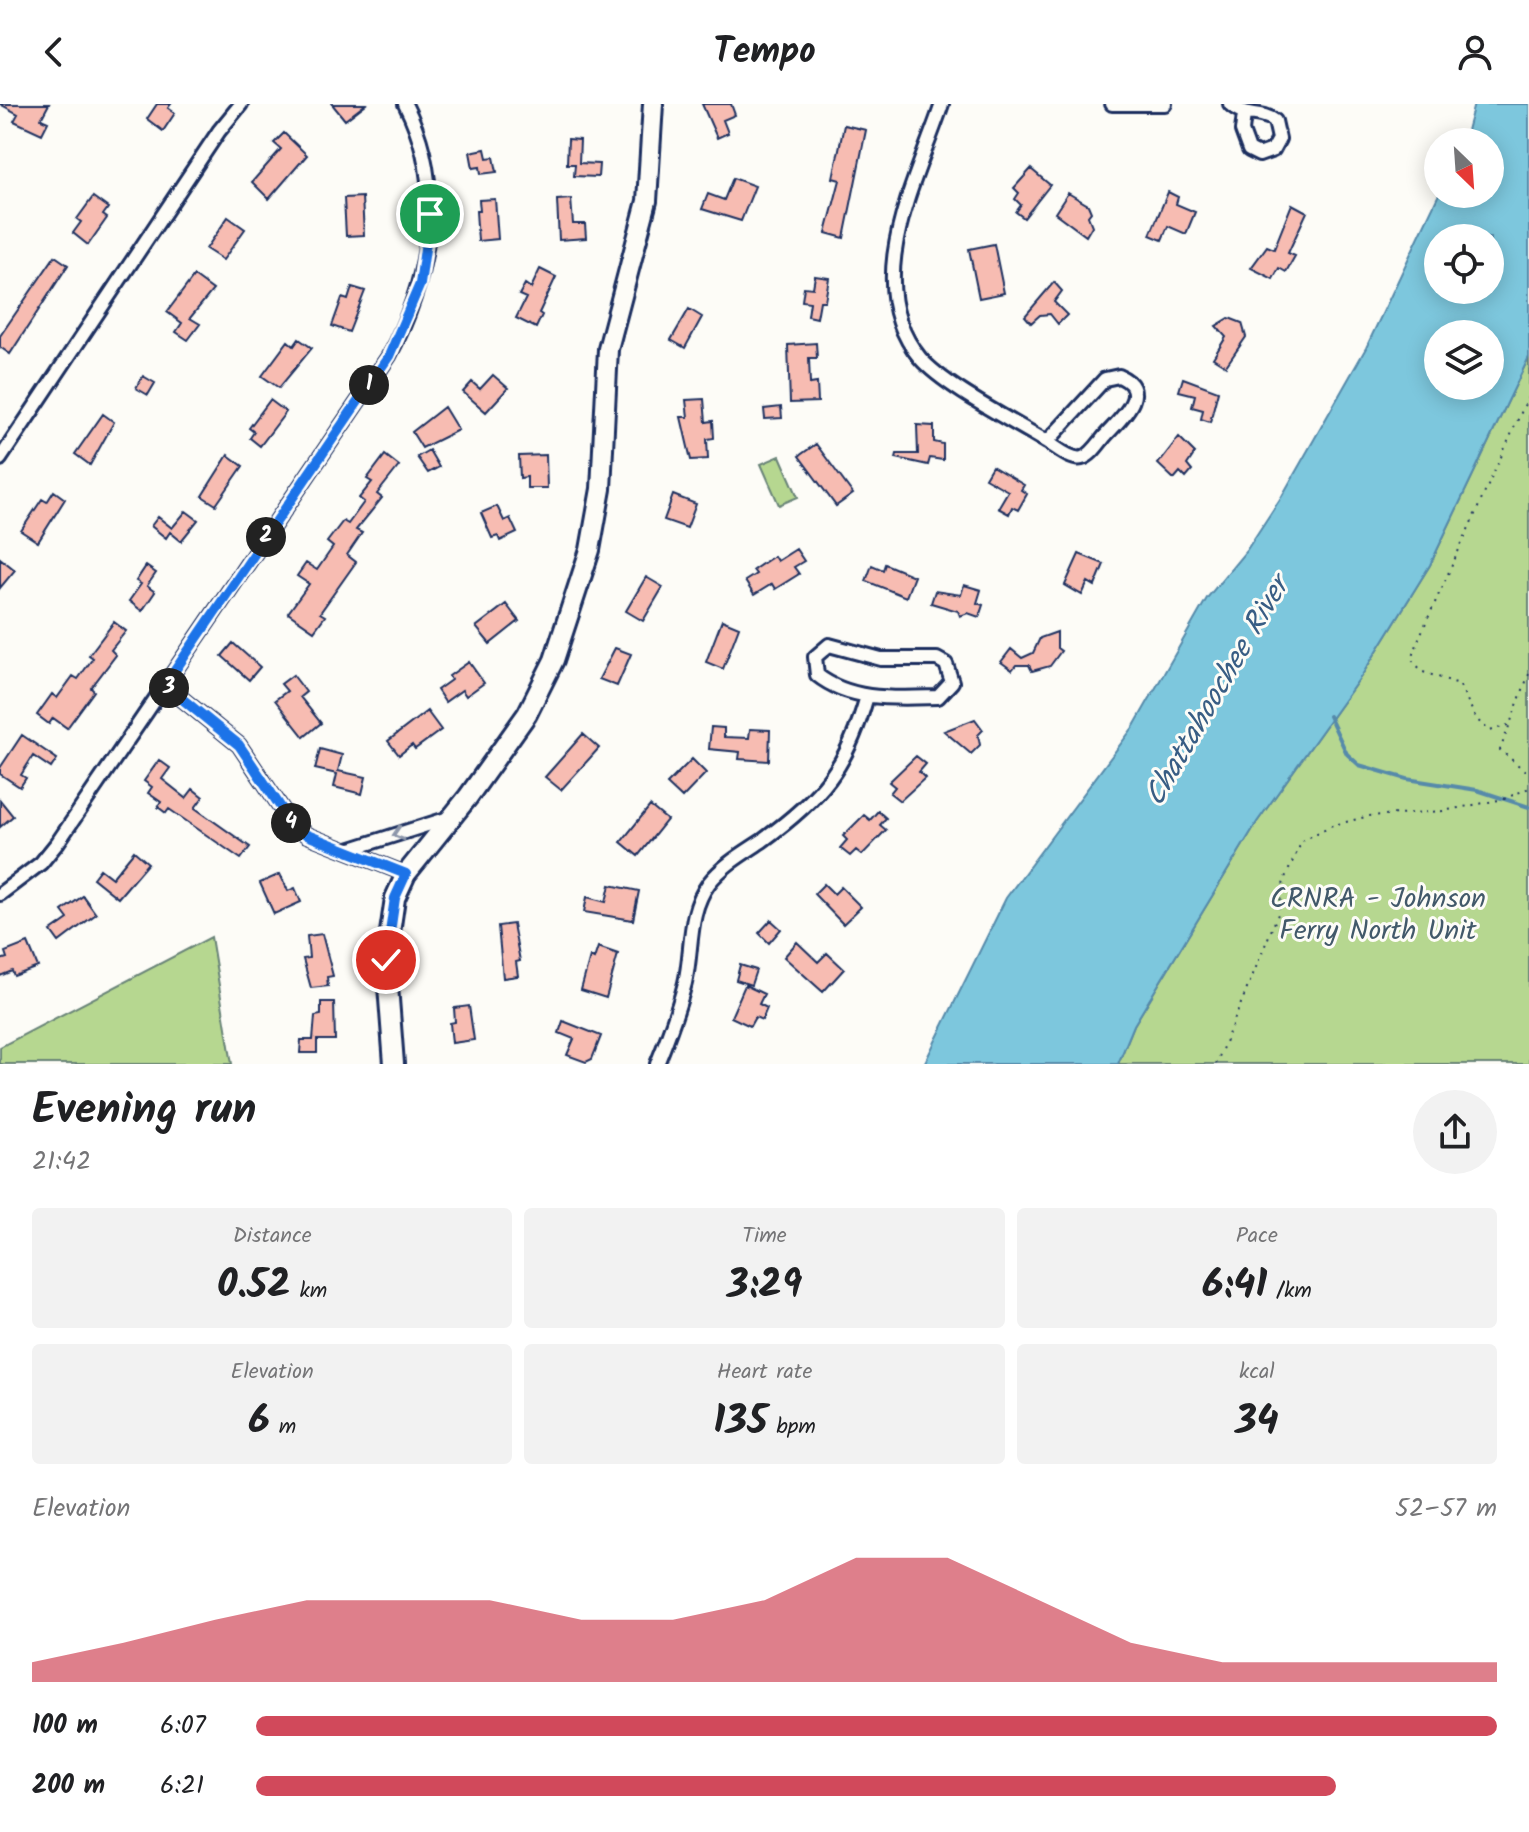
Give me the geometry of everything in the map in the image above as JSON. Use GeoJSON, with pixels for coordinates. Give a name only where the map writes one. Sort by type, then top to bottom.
{"type":"FeatureCollection","features":[{"type":"Feature","properties":{"kind":"street"},"geometry":{"type":"LineString","coordinates":[[0,459],[219,131],[241,104]]}},
{"type":"Feature","properties":{"kind":"street"},"geometry":{"type":"LineString","coordinates":[[0,894],[41,863],[58,842],[389,356],[406,323],[420,284],[430,214],[421,144],[405,104]]}},
{"type":"Feature","properties":{"kind":"street"},"geometry":{"type":"LineString","coordinates":[[394,1064],[386,960],[395,898],[406,874],[493,762],[542,687],[590,550],[601,489],[608,349],[647,201],[653,104]]}},
{"type":"Feature","properties":{"kind":"street"},"geometry":{"type":"LineString","coordinates":[[942,104],[894,250],[890,278],[893,304],[905,333],[921,359],[1047,442],[1074,458],[1087,456],[1132,406],[1135,394],[1131,384],[1119,376],[1105,379],[1047,442]]}},
{"type":"Feature","properties":{"kind":"street"},"geometry":{"type":"LineString","coordinates":[[1112,104],[1165,104]]}},
{"type":"Feature","properties":{"kind":"street"},"geometry":{"type":"LineString","coordinates":[[1230,104],[1244,114]]}},
{"type":"Feature","properties":{"kind":"street"},"geometry":{"type":"LineString","coordinates":[[837,645],[881,659],[937,659],[946,664],[952,673],[949,689],[938,697],[867,696],[826,683],[817,675],[813,666],[820,649],[837,645]]}},
{"type":"Feature","properties":{"kind":"street"},"geometry":{"type":"LineString","coordinates":[[165,685],[239,745],[292,824],[307,835],[406,874]]}},
{"type":"Feature","properties":{"kind":"street"},"geometry":{"type":"LineString","coordinates":[[657,1064],[676,1017],[686,979],[692,920],[701,897],[721,870],[800,813],[826,787],[850,749],[867,696]]}},
{"type":"Feature","properties":{"kind":"street"},"geometry":{"type":"LineString","coordinates":[[348,850],[449,818]]}},
{"type":"Feature","properties":{"kind":"path"},"geometry":{"type":"LineString","coordinates":[[1508,725],[1490,731],[1477,720],[1459,684],[1423,672],[1412,660],[1424,625],[1529,395]]}},
{"type":"Feature","properties":{"kind":"path"},"geometry":{"type":"LineString","coordinates":[[1529,674],[1500,750],[1529,774]]}},
{"type":"Feature","properties":{"kind":"path"},"geometry":{"type":"LineString","coordinates":[[1216,1064],[1278,914],[1284,880],[1302,841],[1330,826],[1369,816],[1443,811],[1504,799],[1529,788]]}},
{"type":"Feature","properties":{"kind":"green space","name":"CRNRA - Johnson Ferry North Unit"},"geometry":{"type":"Polygon","coordinates":[[[1529,357],[1529,1064],[1118,1064],[1134,1025],[1257,822],[1362,675],[1430,565],[1529,357]]]}},
{"type":"Feature","properties":{"kind":"green space"},"geometry":{"type":"Polygon","coordinates":[[[780,456],[798,497],[779,505],[761,464],[780,456]]]}},
{"type":"Feature","properties":{"kind":"green space"},"geometry":{"type":"Polygon","coordinates":[[[211,937],[232,1064],[0,1064],[0,1047],[211,937]]]}},
{"type":"Feature","properties":{"kind":"water","name":"Chattahoochee River"},"geometry":{"type":"Polygon","coordinates":[[[1474,104],[1529,104],[1529,357],[1430,565],[1362,675],[1257,822],[1134,1025],[1118,1064],[924,1064],[1006,898],[1134,726],[1207,598],[1246,551],[1282,496],[1366,348],[1424,226],[1424,304],[1504,304],[1504,224],[1425,224],[1432,208],[1504,208],[1504,128],[1468,128],[1474,104]]]}},
{"type":"Feature","properties":{"kind":"building"},"geometry":{"type":"Polygon","coordinates":[[[0,104],[49,104],[41,119],[48,122],[42,134],[14,121],[18,114],[0,104]]]}},
{"type":"Feature","properties":{"kind":"building"},"geometry":{"type":"Polygon","coordinates":[[[157,104],[171,104],[168,108],[175,113],[163,131],[147,119],[157,104]]]}},
{"type":"Feature","properties":{"kind":"building"},"geometry":{"type":"Polygon","coordinates":[[[332,104],[366,104],[345,120],[332,104]]]}},
{"type":"Feature","properties":{"kind":"building"},"geometry":{"type":"Polygon","coordinates":[[[702,104],[731,104],[735,115],[723,120],[728,133],[717,138],[702,104]]]}},
{"type":"Feature","properties":{"kind":"building"},"geometry":{"type":"Polygon","coordinates":[[[844,125],[866,130],[844,238],[826,233],[840,180],[833,178],[844,125]]]}},
{"type":"Feature","properties":{"kind":"building"},"geometry":{"type":"Polygon","coordinates":[[[284,133],[307,155],[269,199],[252,182],[281,149],[274,143],[284,133]]]}},
{"type":"Feature","properties":{"kind":"building"},"geometry":{"type":"Polygon","coordinates":[[[568,139],[580,140],[579,163],[599,164],[598,177],[574,176],[575,164],[567,164],[568,139]]]}},
{"type":"Feature","properties":{"kind":"building"},"geometry":{"type":"Polygon","coordinates":[[[485,149],[487,158],[494,157],[497,172],[481,174],[480,167],[473,168],[470,152],[485,149]]]}},
{"type":"Feature","properties":{"kind":"building"},"geometry":{"type":"Polygon","coordinates":[[[1031,169],[1050,185],[1024,218],[1016,212],[1021,205],[1015,199],[1019,193],[1014,188],[1031,169]]]}},
{"type":"Feature","properties":{"kind":"building"},"geometry":{"type":"Polygon","coordinates":[[[733,178],[755,186],[741,221],[702,209],[708,194],[724,200],[733,178]]]}},
{"type":"Feature","properties":{"kind":"building"},"geometry":{"type":"Polygon","coordinates":[[[1168,192],[1178,197],[1176,204],[1195,212],[1186,234],[1168,226],[1162,240],[1150,235],[1168,192]]]}},
{"type":"Feature","properties":{"kind":"building"},"geometry":{"type":"Polygon","coordinates":[[[1068,193],[1088,205],[1091,212],[1088,216],[1092,226],[1086,236],[1055,213],[1068,193]]]}},
{"type":"Feature","properties":{"kind":"building"},"geometry":{"type":"Polygon","coordinates":[[[93,197],[108,208],[103,215],[107,218],[88,245],[73,233],[81,222],[77,219],[93,197]]]}},
{"type":"Feature","properties":{"kind":"building"},"geometry":{"type":"Polygon","coordinates":[[[362,197],[364,235],[346,236],[344,198],[362,197]]]}},
{"type":"Feature","properties":{"kind":"building"},"geometry":{"type":"Polygon","coordinates":[[[495,199],[498,239],[478,241],[476,211],[480,211],[479,200],[495,199]]]}},
{"type":"Feature","properties":{"kind":"building"},"geometry":{"type":"Polygon","coordinates":[[[571,199],[573,224],[585,224],[586,238],[559,240],[557,200],[571,199]]]}},
{"type":"Feature","properties":{"kind":"building"},"geometry":{"type":"Polygon","coordinates":[[[1292,204],[1307,212],[1288,253],[1295,256],[1286,272],[1279,268],[1273,279],[1251,268],[1267,246],[1274,249],[1292,204]]]}},
{"type":"Feature","properties":{"kind":"building"},"geometry":{"type":"Polygon","coordinates":[[[228,217],[245,229],[223,260],[206,249],[228,217]]]}},
{"type":"Feature","properties":{"kind":"building"},"geometry":{"type":"Polygon","coordinates":[[[994,244],[1004,293],[979,298],[969,249],[994,244]]]}},
{"type":"Feature","properties":{"kind":"building"},"geometry":{"type":"Polygon","coordinates":[[[55,256],[68,265],[10,354],[0,347],[0,336],[55,256]]]}},
{"type":"Feature","properties":{"kind":"building"},"geometry":{"type":"Polygon","coordinates":[[[540,269],[556,277],[539,313],[542,315],[536,328],[516,318],[526,298],[519,295],[525,284],[531,288],[540,269]]]}},
{"type":"Feature","properties":{"kind":"building"},"geometry":{"type":"Polygon","coordinates":[[[194,276],[213,290],[190,318],[200,324],[188,340],[176,332],[182,323],[167,312],[194,276]]]}},
{"type":"Feature","properties":{"kind":"building"},"geometry":{"type":"Polygon","coordinates":[[[815,276],[829,278],[825,301],[820,301],[817,318],[808,316],[810,302],[802,301],[804,287],[813,288],[815,276]]]}},
{"type":"Feature","properties":{"kind":"building"},"geometry":{"type":"Polygon","coordinates":[[[1054,282],[1062,291],[1054,302],[1067,315],[1058,324],[1050,314],[1040,315],[1031,323],[1025,316],[1054,282]]]}},
{"type":"Feature","properties":{"kind":"building"},"geometry":{"type":"Polygon","coordinates":[[[352,287],[365,291],[349,332],[332,326],[342,298],[348,300],[352,287]]]}},
{"type":"Feature","properties":{"kind":"building"},"geometry":{"type":"Polygon","coordinates":[[[689,309],[702,317],[685,348],[671,340],[689,309]]]}},
{"type":"Feature","properties":{"kind":"building"},"geometry":{"type":"Polygon","coordinates":[[[1229,318],[1242,323],[1246,337],[1226,366],[1213,358],[1226,337],[1216,326],[1229,318]]]}},
{"type":"Feature","properties":{"kind":"building"},"geometry":{"type":"Polygon","coordinates":[[[299,339],[312,348],[279,388],[262,376],[288,341],[294,346],[299,339]]]}},
{"type":"Feature","properties":{"kind":"building"},"geometry":{"type":"Polygon","coordinates":[[[816,343],[817,358],[809,358],[810,384],[817,383],[818,402],[790,403],[788,345],[816,343]]]}},
{"type":"Feature","properties":{"kind":"building"},"geometry":{"type":"Polygon","coordinates":[[[493,375],[508,388],[486,412],[463,392],[472,382],[480,389],[493,375]]]}},
{"type":"Feature","properties":{"kind":"building"},"geometry":{"type":"Polygon","coordinates":[[[143,376],[155,383],[148,395],[136,388],[143,376]]]}},
{"type":"Feature","properties":{"kind":"building"},"geometry":{"type":"Polygon","coordinates":[[[1183,378],[1218,391],[1210,422],[1201,419],[1203,410],[1192,407],[1195,395],[1179,391],[1183,378]]]}},
{"type":"Feature","properties":{"kind":"building"},"geometry":{"type":"Polygon","coordinates":[[[704,399],[706,422],[713,421],[714,438],[707,439],[708,459],[691,460],[681,417],[688,417],[686,400],[704,399]]]}},
{"type":"Feature","properties":{"kind":"building"},"geometry":{"type":"Polygon","coordinates":[[[270,400],[286,412],[260,446],[250,438],[254,432],[249,428],[270,400]]]}},
{"type":"Feature","properties":{"kind":"building"},"geometry":{"type":"Polygon","coordinates":[[[444,407],[458,430],[422,448],[412,432],[444,407]]]}},
{"type":"Feature","properties":{"kind":"building"},"geometry":{"type":"Polygon","coordinates":[[[781,407],[782,418],[765,419],[764,409],[781,407]]]}},
{"type":"Feature","properties":{"kind":"building"},"geometry":{"type":"Polygon","coordinates":[[[103,414],[114,422],[90,465],[75,454],[103,414]]]}},
{"type":"Feature","properties":{"kind":"building"},"geometry":{"type":"Polygon","coordinates":[[[917,425],[934,426],[934,442],[943,444],[943,460],[930,458],[928,465],[896,458],[897,454],[918,454],[917,425]]]}},
{"type":"Feature","properties":{"kind":"building"},"geometry":{"type":"Polygon","coordinates":[[[1179,437],[1195,453],[1187,465],[1192,471],[1186,478],[1180,472],[1174,479],[1158,464],[1179,437]]]}},
{"type":"Feature","properties":{"kind":"building"},"geometry":{"type":"Polygon","coordinates":[[[816,444],[853,494],[836,506],[799,456],[816,444]]]}},
{"type":"Feature","properties":{"kind":"building"},"geometry":{"type":"Polygon","coordinates":[[[429,450],[439,467],[428,473],[417,457],[429,450]]]}},
{"type":"Feature","properties":{"kind":"building"},"geometry":{"type":"Polygon","coordinates":[[[228,455],[243,466],[216,505],[202,496],[228,455]]]}},
{"type":"Feature","properties":{"kind":"building"},"geometry":{"type":"Polygon","coordinates":[[[385,455],[399,466],[377,494],[382,498],[356,530],[362,533],[347,555],[356,562],[320,613],[325,616],[314,631],[288,613],[309,584],[297,576],[306,563],[317,570],[333,547],[327,542],[343,521],[348,524],[364,502],[359,498],[372,482],[367,479],[385,455]]]}},
{"type":"Feature","properties":{"kind":"building"},"geometry":{"type":"Polygon","coordinates":[[[546,455],[547,488],[527,488],[527,477],[520,478],[519,456],[546,455]]]}},
{"type":"Feature","properties":{"kind":"building"},"geometry":{"type":"Polygon","coordinates":[[[992,466],[1024,485],[1021,490],[1027,494],[1018,510],[1012,507],[1009,514],[998,508],[1008,491],[985,478],[992,466]]]}},
{"type":"Feature","properties":{"kind":"building"},"geometry":{"type":"Polygon","coordinates":[[[54,491],[65,499],[38,542],[21,531],[42,499],[47,502],[54,491]]]}},
{"type":"Feature","properties":{"kind":"building"},"geometry":{"type":"Polygon","coordinates":[[[673,495],[696,504],[687,528],[664,520],[673,495]]]}},
{"type":"Feature","properties":{"kind":"building"},"geometry":{"type":"Polygon","coordinates":[[[497,506],[504,521],[510,518],[517,533],[500,541],[498,536],[492,538],[481,513],[497,506]]]}},
{"type":"Feature","properties":{"kind":"building"},"geometry":{"type":"Polygon","coordinates":[[[186,511],[198,520],[181,541],[170,532],[166,538],[151,526],[158,517],[172,528],[186,511]]]}},
{"type":"Feature","properties":{"kind":"building"},"geometry":{"type":"Polygon","coordinates":[[[796,549],[804,561],[794,567],[799,574],[775,589],[772,584],[754,595],[745,581],[756,574],[753,570],[774,556],[777,561],[796,549]]]}},
{"type":"Feature","properties":{"kind":"building"},"geometry":{"type":"Polygon","coordinates":[[[1079,554],[1104,564],[1095,586],[1088,582],[1082,595],[1065,585],[1079,554]]]}},
{"type":"Feature","properties":{"kind":"building"},"geometry":{"type":"Polygon","coordinates":[[[0,558],[15,570],[0,588],[0,558]]]}},
{"type":"Feature","properties":{"kind":"building"},"geometry":{"type":"Polygon","coordinates":[[[885,564],[914,576],[906,597],[866,581],[872,565],[883,570],[885,564]]]}},
{"type":"Feature","properties":{"kind":"building"},"geometry":{"type":"Polygon","coordinates":[[[146,566],[156,573],[147,586],[155,592],[142,611],[129,601],[141,584],[136,581],[146,566]]]}},
{"type":"Feature","properties":{"kind":"building"},"geometry":{"type":"Polygon","coordinates":[[[646,577],[663,587],[643,621],[626,611],[646,577]]]}},
{"type":"Feature","properties":{"kind":"building"},"geometry":{"type":"Polygon","coordinates":[[[964,585],[981,590],[977,603],[983,605],[979,617],[968,613],[960,616],[958,611],[931,603],[935,591],[961,595],[964,585]]]}},
{"type":"Feature","properties":{"kind":"building"},"geometry":{"type":"Polygon","coordinates":[[[506,604],[519,621],[490,644],[476,627],[506,604]]]}},
{"type":"Feature","properties":{"kind":"building"},"geometry":{"type":"Polygon","coordinates":[[[722,620],[739,627],[723,669],[706,662],[722,620]]]}},
{"type":"Feature","properties":{"kind":"building"},"geometry":{"type":"Polygon","coordinates":[[[114,622],[126,631],[111,650],[116,655],[91,688],[94,691],[67,728],[53,718],[49,724],[37,715],[52,694],[57,698],[73,676],[78,679],[93,658],[89,655],[114,622]]]}},
{"type":"Feature","properties":{"kind":"building"},"geometry":{"type":"Polygon","coordinates":[[[1057,632],[1057,648],[1061,651],[1050,666],[1032,671],[1029,665],[1016,665],[1012,670],[1001,662],[1011,649],[1022,658],[1033,653],[1040,638],[1057,632]]]}},
{"type":"Feature","properties":{"kind":"building"},"geometry":{"type":"Polygon","coordinates":[[[233,643],[260,667],[249,680],[222,656],[233,643]]]}},
{"type":"Feature","properties":{"kind":"building"},"geometry":{"type":"Polygon","coordinates":[[[615,648],[631,654],[617,686],[599,679],[615,648]]]}},
{"type":"Feature","properties":{"kind":"building"},"geometry":{"type":"Polygon","coordinates":[[[469,662],[484,683],[466,696],[462,690],[445,702],[437,690],[451,680],[449,676],[469,662]]]}},
{"type":"Feature","properties":{"kind":"building"},"geometry":{"type":"Polygon","coordinates":[[[293,675],[306,692],[300,697],[321,723],[304,737],[275,700],[287,691],[281,684],[293,675]]]}},
{"type":"Feature","properties":{"kind":"building"},"geometry":{"type":"Polygon","coordinates":[[[427,711],[441,730],[415,749],[412,745],[399,755],[388,741],[427,711]]]}},
{"type":"Feature","properties":{"kind":"building"},"geometry":{"type":"Polygon","coordinates":[[[975,719],[983,730],[978,735],[980,745],[971,754],[944,731],[975,719]]]}},
{"type":"Feature","properties":{"kind":"building"},"geometry":{"type":"Polygon","coordinates":[[[711,727],[724,728],[724,737],[749,738],[750,729],[770,730],[769,761],[739,759],[740,752],[709,749],[711,727]]]}},
{"type":"Feature","properties":{"kind":"building"},"geometry":{"type":"Polygon","coordinates":[[[583,734],[599,748],[561,790],[545,777],[583,734]]]}},
{"type":"Feature","properties":{"kind":"building"},"geometry":{"type":"Polygon","coordinates":[[[22,735],[57,759],[51,768],[33,756],[21,775],[26,778],[20,787],[0,774],[0,768],[22,735]]]}},
{"type":"Feature","properties":{"kind":"building"},"geometry":{"type":"Polygon","coordinates":[[[320,749],[342,755],[338,771],[366,777],[362,794],[334,787],[337,774],[315,769],[320,749]]]}},
{"type":"Feature","properties":{"kind":"building"},"geometry":{"type":"Polygon","coordinates":[[[916,756],[926,764],[919,772],[925,778],[900,801],[890,793],[895,787],[889,782],[916,756]]]}},
{"type":"Feature","properties":{"kind":"building"},"geometry":{"type":"Polygon","coordinates":[[[692,759],[706,773],[682,798],[667,784],[692,759]]]}},
{"type":"Feature","properties":{"kind":"building"},"geometry":{"type":"Polygon","coordinates":[[[159,760],[170,768],[162,779],[186,798],[193,789],[203,797],[195,808],[250,847],[241,859],[169,809],[166,813],[158,807],[161,802],[148,793],[152,787],[144,781],[159,760]]]}},
{"type":"Feature","properties":{"kind":"building"},"geometry":{"type":"Polygon","coordinates":[[[0,800],[13,816],[0,827],[0,800]]]}},
{"type":"Feature","properties":{"kind":"building"},"geometry":{"type":"Polygon","coordinates":[[[650,806],[667,820],[638,856],[621,842],[650,806]]]}},
{"type":"Feature","properties":{"kind":"building"},"geometry":{"type":"Polygon","coordinates":[[[878,811],[886,818],[880,825],[886,830],[862,855],[856,850],[850,856],[840,848],[847,840],[843,836],[864,815],[870,820],[878,811]]]}},
{"type":"Feature","properties":{"kind":"building"},"geometry":{"type":"Polygon","coordinates":[[[134,851],[148,863],[118,898],[93,878],[100,869],[112,878],[134,851]]]}},
{"type":"Feature","properties":{"kind":"building"},"geometry":{"type":"Polygon","coordinates":[[[280,874],[288,891],[295,888],[301,902],[274,914],[260,883],[280,874]]]}},
{"type":"Feature","properties":{"kind":"building"},"geometry":{"type":"Polygon","coordinates":[[[824,884],[834,894],[841,887],[861,907],[843,924],[814,894],[824,884]]]}},
{"type":"Feature","properties":{"kind":"building"},"geometry":{"type":"Polygon","coordinates":[[[610,885],[639,891],[633,920],[584,912],[587,897],[606,902],[610,885]]]}},
{"type":"Feature","properties":{"kind":"building"},"geometry":{"type":"Polygon","coordinates":[[[83,896],[96,914],[59,942],[51,931],[68,919],[62,911],[83,896]]]}},
{"type":"Feature","properties":{"kind":"building"},"geometry":{"type":"Polygon","coordinates":[[[771,920],[781,929],[769,943],[759,933],[771,920]]]}},
{"type":"Feature","properties":{"kind":"building"},"geometry":{"type":"Polygon","coordinates":[[[513,924],[520,961],[516,962],[518,976],[503,978],[498,926],[513,924]]]}},
{"type":"Feature","properties":{"kind":"building"},"geometry":{"type":"Polygon","coordinates":[[[322,934],[333,976],[327,977],[328,986],[311,988],[303,959],[309,958],[307,936],[322,934]]]}},
{"type":"Feature","properties":{"kind":"building"},"geometry":{"type":"Polygon","coordinates":[[[797,942],[818,962],[827,953],[844,969],[823,992],[784,957],[797,942]]]}},
{"type":"Feature","properties":{"kind":"building"},"geometry":{"type":"Polygon","coordinates":[[[28,943],[38,967],[14,976],[12,971],[0,976],[0,960],[7,958],[5,952],[28,943]]]}},
{"type":"Feature","properties":{"kind":"building"},"geometry":{"type":"Polygon","coordinates":[[[598,947],[618,954],[606,998],[581,990],[590,957],[594,959],[598,947]]]}},
{"type":"Feature","properties":{"kind":"building"},"geometry":{"type":"Polygon","coordinates":[[[740,965],[756,970],[751,985],[736,980],[740,965]]]}},
{"type":"Feature","properties":{"kind":"building"},"geometry":{"type":"Polygon","coordinates":[[[745,985],[764,994],[759,1004],[767,1008],[762,1020],[755,1017],[750,1026],[731,1017],[745,985]]]}},
{"type":"Feature","properties":{"kind":"building"},"geometry":{"type":"Polygon","coordinates":[[[321,1002],[334,1002],[335,1040],[317,1040],[317,1053],[300,1053],[301,1040],[313,1040],[315,1016],[321,1015],[321,1002]]]}},
{"type":"Feature","properties":{"kind":"building"},"geometry":{"type":"Polygon","coordinates":[[[469,1006],[474,1040],[452,1043],[450,1023],[455,1022],[454,1008],[469,1006]]]}},
{"type":"Feature","properties":{"kind":"building"},"geometry":{"type":"Polygon","coordinates":[[[563,1021],[601,1036],[592,1059],[586,1062],[567,1055],[574,1039],[559,1033],[563,1021]]]}},
{"type":"Feature","properties":{"kind":"waterway"},"geometry":{"type":"LineString","coordinates":[[1329,716],[1347,754],[1359,765],[1407,779],[1477,790],[1529,807]]}},
{"type":"Feature","properties":{"kind":"route"},"geometry":{"type":"LineString","coordinates":[[386,960],[395,898],[406,874],[329,845],[292,824],[281,812],[256,767],[239,745],[165,685],[389,356],[406,323],[420,284],[430,214]]}}]}
